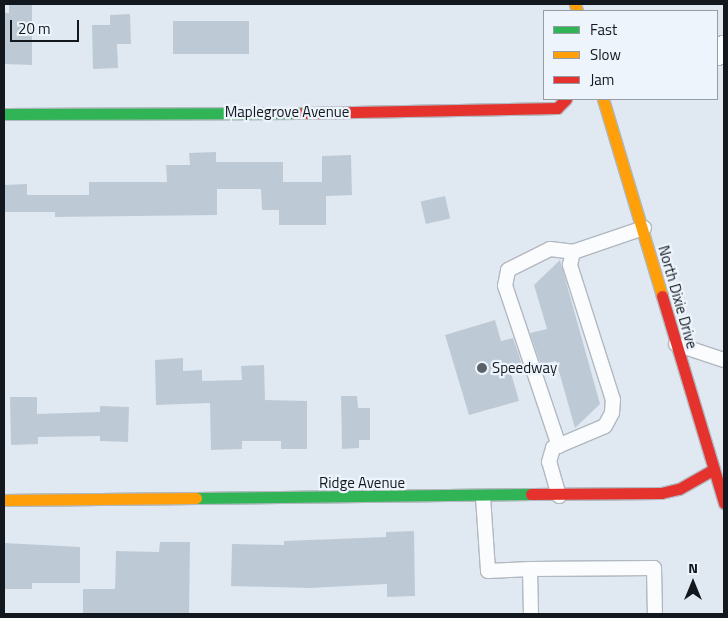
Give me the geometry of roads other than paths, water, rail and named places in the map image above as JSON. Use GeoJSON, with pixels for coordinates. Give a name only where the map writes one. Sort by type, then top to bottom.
{"type":"FeatureCollection","features":[{"type":"Feature","properties":{"kind":"street","name":"Maplegrove Avenue"},"geometry":{"type":"LineString","coordinates":[[4,114],[462,112],[557,108],[565,100]]}},
{"type":"Feature","properties":{"kind":"street","name":"North Dixie Drive"},"geometry":{"type":"LineString","coordinates":[[603,100],[644,228],[676,344],[724,503]]}},
{"type":"Feature","properties":{"kind":"street","name":"Ridge Avenue"},"geometry":{"type":"LineString","coordinates":[[4,500],[483,497],[661,493],[718,478]]}},
{"type":"Feature","properties":{"kind":"lane"},"geometry":{"type":"LineString","coordinates":[[559,446],[505,286],[508,270],[550,249],[573,252],[644,228]]}},
{"type":"Feature","properties":{"kind":"lane"},"geometry":{"type":"LineString","coordinates":[[559,496],[549,462],[553,448],[605,426],[612,413],[613,400],[570,265],[573,252]]}},
{"type":"Feature","properties":{"kind":"lane"},"geometry":{"type":"LineString","coordinates":[[676,344],[724,360]]}},
{"type":"Feature","properties":{"kind":"lane"},"geometry":{"type":"LineString","coordinates":[[483,497],[488,571],[654,568],[655,614]]}},
{"type":"Feature","properties":{"kind":"lane"},"geometry":{"type":"LineString","coordinates":[[530,569],[531,614]]}},
{"type":"Feature","properties":{"kind":"place","name":"Speedway"},"geometry":{"type":"Point","coordinates":[482,368]}}]}
